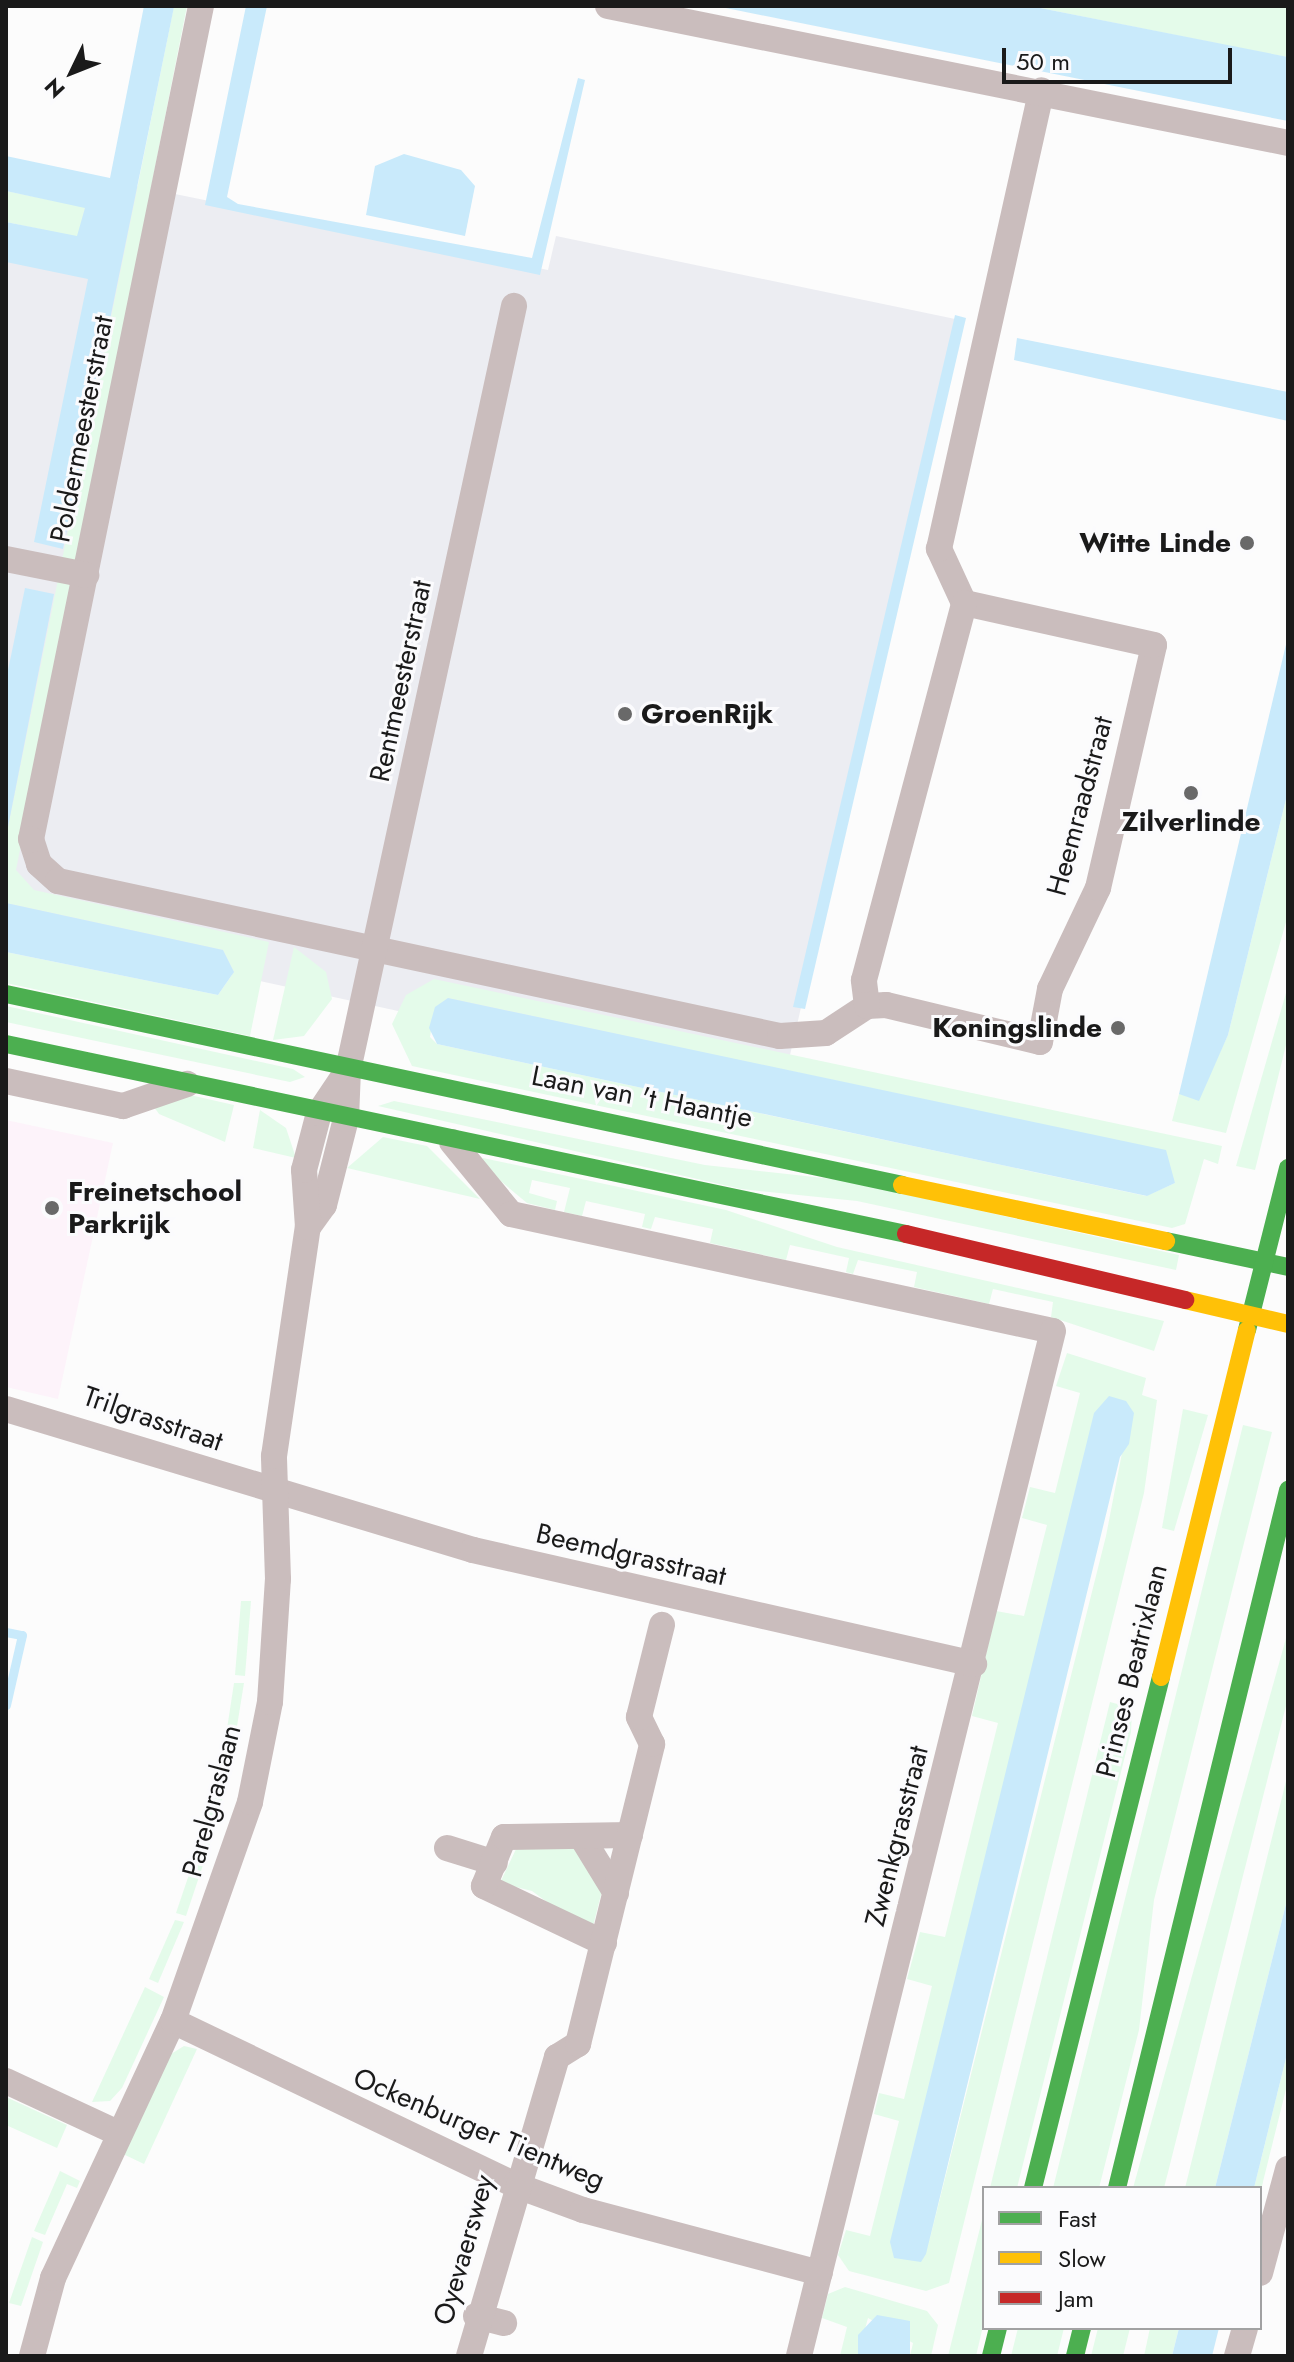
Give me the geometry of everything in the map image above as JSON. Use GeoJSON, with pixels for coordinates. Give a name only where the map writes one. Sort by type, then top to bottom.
{"type":"FeatureCollection","features":[{"type":"Feature","properties":{"kind":"street","name":"Poldermeesterstraat"},"geometry":{"type":"LineString","coordinates":[[201,6],[31,839],[39,864],[58,881],[376,948]]}},
{"type":"Feature","properties":{"kind":"street"},"geometry":{"type":"LineString","coordinates":[[608,6],[1042,90],[1288,143]]}},
{"type":"Feature","properties":{"kind":"street"},"geometry":{"type":"LineString","coordinates":[[376,948],[780,1036],[826,1033],[867,1006],[864,980],[964,603],[939,549],[1042,90]]}},
{"type":"Feature","properties":{"kind":"street","name":"Rentmeesterstraat"},"geometry":{"type":"LineString","coordinates":[[348,1070],[514,306]]}},
{"type":"Feature","properties":{"kind":"street"},"geometry":{"type":"LineString","coordinates":[[6,559],[86,575]]}},
{"type":"Feature","properties":{"kind":"street","name":"Heemraadstraat"},"geometry":{"type":"LineString","coordinates":[[867,1006],[1040,1042],[1050,989],[1098,888],[1154,645],[964,603]]}},
{"type":"Feature","properties":{"kind":"street","name":"Laan van 't Haantje"},"geometry":{"type":"LineString","coordinates":[[6,994],[348,1070],[1060,1213],[1288,1267]]}},
{"type":"Feature","properties":{"kind":"street"},"geometry":{"type":"LineString","coordinates":[[6,1044],[452,1142],[831,1217],[1288,1324]]}},
{"type":"Feature","properties":{"kind":"street"},"geometry":{"type":"LineString","coordinates":[[319,1113],[348,1070]]}},
{"type":"Feature","properties":{"kind":"street","name":"Parelgraslaan"},"geometry":{"type":"LineString","coordinates":[[308,1227],[324,1205],[346,1119],[348,1070]]}},
{"type":"Feature","properties":{"kind":"street"},"geometry":{"type":"LineString","coordinates":[[6,1081],[123,1106],[187,1084]]}},
{"type":"Feature","properties":{"kind":"street","name":"Parelgraslaan"},"geometry":{"type":"LineString","coordinates":[[32,2356],[53,2278],[116,2132],[173,2021],[221,1895],[258,1764],[271,1687],[277,1496],[274,1456],[308,1227],[301,1197],[319,1113]]}},
{"type":"Feature","properties":{"kind":"street","name":"Zwenkgrasstraat"},"geometry":{"type":"LineString","coordinates":[[452,1142],[511,1214],[1053,1331],[974,1664],[799,2356]]}},
{"type":"Feature","properties":{"kind":"street","name":"Prinses Beatrixlaan"},"geometry":{"type":"LineString","coordinates":[[1034,2186],[1288,1168]]}},
{"type":"Feature","properties":{"kind":"street","name":"Trilgrasstraat"},"geometry":{"type":"LineString","coordinates":[[6,1409],[277,1496]]}},
{"type":"Feature","properties":{"kind":"street"},"geometry":{"type":"LineString","coordinates":[[1117,2186],[1288,1490]]}},
{"type":"Feature","properties":{"kind":"street","name":"Beemdgrasstraat"},"geometry":{"type":"LineString","coordinates":[[277,1496],[608,1583],[974,1664]]}},
{"type":"Feature","properties":{"kind":"street","name":"Oyevaerswey"},"geometry":{"type":"LineString","coordinates":[[469,2356],[472,2307],[557,2057],[578,2044],[652,1744],[639,1717],[662,1625]]}},
{"type":"Feature","properties":{"kind":"street"},"geometry":{"type":"LineString","coordinates":[[604,1943],[484,1886],[504,1837],[630,1835]]}},
{"type":"Feature","properties":{"kind":"street"},"geometry":{"type":"LineString","coordinates":[[581,1836],[616,1893]]}},
{"type":"Feature","properties":{"kind":"street"},"geometry":{"type":"LineString","coordinates":[[447,1848],[495,1863]]}},
{"type":"Feature","properties":{"kind":"street","name":"Ockenburger Tientweg"},"geometry":{"type":"LineString","coordinates":[[173,2021],[515,2185],[583,2210],[820,2273]]}},
{"type":"Feature","properties":{"kind":"street"},"geometry":{"type":"LineString","coordinates":[[6,2081],[116,2132]]}},
{"type":"Feature","properties":{"kind":"street"},"geometry":{"type":"LineString","coordinates":[[1262,2266],[1288,2169]]}},
{"type":"Feature","properties":{"kind":"street"},"geometry":{"type":"LineString","coordinates":[[472,2307],[504,2323]]}},
{"type":"Feature","properties":{"kind":"street"},"geometry":{"type":"LineString","coordinates":[[991,2356],[998,2330]]}},
{"type":"Feature","properties":{"kind":"street"},"geometry":{"type":"LineString","coordinates":[[1075,2356],[1082,2330]]}},
{"type":"Feature","properties":{"kind":"street"},"geometry":{"type":"LineString","coordinates":[[1237,2356],[1244,2330]]}},
{"type":"Feature","properties":{"kind":"shaded area"},"geometry":{"type":"Polygon","coordinates":[[[121,183],[548,270],[556,236],[960,320],[781,1094],[6,926],[6,251],[121,183]]]}},
{"type":"Feature","properties":{"kind":"shaded area","name":"Freinetschool Parkrijk"},"geometry":{"type":"Polygon","coordinates":[[[6,1120],[113,1143],[58,1399],[6,1387],[6,1120]]]}},
{"type":"Feature","properties":{"kind":"green space"},"geometry":{"type":"Polygon","coordinates":[[[174,6],[187,6],[16,870],[34,890],[269,942],[250,1036],[6,983],[6,952],[218,995],[234,972],[223,950],[6,903],[6,837],[174,6]]]}},
{"type":"Feature","properties":{"kind":"green space"},"geometry":{"type":"Polygon","coordinates":[[[1030,6],[1288,6],[1288,57],[1270,54],[1030,6]]]}},
{"type":"Feature","properties":{"kind":"green space"},"geometry":{"type":"Polygon","coordinates":[[[6,191],[85,207],[78,237],[6,222],[6,191]]]}},
{"type":"Feature","properties":{"kind":"green space"},"geometry":{"type":"Polygon","coordinates":[[[1288,791],[1288,915],[1226,1133],[1172,1121],[1179,1094],[1215,1063],[1228,1035],[1288,791]]]}},
{"type":"Feature","properties":{"kind":"green space"},"geometry":{"type":"Polygon","coordinates":[[[294,947],[326,972],[332,999],[304,1036],[273,1040],[294,947]]]}},
{"type":"Feature","properties":{"kind":"green space"},"geometry":{"type":"Polygon","coordinates":[[[434,979],[1222,1146],[1218,1164],[1204,1159],[1185,1224],[1172,1228],[412,1066],[392,1024],[406,995],[434,979]],[[448,998],[435,1008],[430,1037],[437,1044],[1146,1196],[1175,1183],[1156,1149],[448,998]]]}},
{"type":"Feature","properties":{"kind":"green space"},"geometry":{"type":"Polygon","coordinates":[[[1288,986],[1288,1037],[1255,1170],[1236,1166],[1288,986]]]}},
{"type":"Feature","properties":{"kind":"green space"},"geometry":{"type":"Polygon","coordinates":[[[6,1006],[293,1069],[305,1077],[290,1082],[6,1022],[6,1006]]]}},
{"type":"Feature","properties":{"kind":"green space"},"geometry":{"type":"Polygon","coordinates":[[[181,1093],[234,1105],[225,1142],[159,1114],[154,1107],[181,1093]]]}},
{"type":"Feature","properties":{"kind":"green space"},"geometry":{"type":"Polygon","coordinates":[[[394,1101],[705,1165],[842,1180],[1179,1255],[1176,1270],[857,1201],[741,1189],[378,1106],[394,1101]]]}},
{"type":"Feature","properties":{"kind":"green space"},"geometry":{"type":"Polygon","coordinates":[[[260,1110],[286,1128],[296,1158],[253,1148],[260,1110]]]}},
{"type":"Feature","properties":{"kind":"green space"},"geometry":{"type":"Polygon","coordinates":[[[383,1137],[427,1146],[480,1199],[347,1168],[383,1137]]]}},
{"type":"Feature","properties":{"kind":"green space"},"geometry":{"type":"Polygon","coordinates":[[[483,1158],[726,1210],[837,1247],[1164,1321],[1154,1351],[1051,1317],[1053,1302],[993,1289],[989,1304],[914,1287],[917,1272],[858,1260],[853,1274],[846,1272],[849,1258],[790,1245],[786,1260],[710,1243],[713,1229],[655,1217],[651,1229],[642,1227],[645,1214],[586,1201],[582,1216],[564,1212],[570,1188],[532,1180],[529,1193],[557,1201],[555,1210],[527,1203],[479,1163],[483,1158]]]}},
{"type":"Feature","properties":{"kind":"green space"},"geometry":{"type":"Polygon","coordinates":[[[1067,1353],[1146,1378],[1142,1395],[1157,1400],[1144,1493],[949,2283],[926,2291],[849,2271],[838,2255],[846,2230],[870,2236],[899,2121],[874,2114],[879,2093],[904,2099],[932,1986],[907,1979],[920,1932],[945,1937],[998,1723],[972,1716],[996,1611],[1024,1616],[1047,1525],[1022,1518],[1030,1487],[1055,1493],[1080,1393],[1056,1386],[1067,1353]],[[1131,1406],[926,2254],[1106,1536],[1131,1406]]]}},
{"type":"Feature","properties":{"kind":"green space"},"geometry":{"type":"Polygon","coordinates":[[[1183,1409],[1208,1415],[1174,1531],[1162,1528],[1183,1409]]]}},
{"type":"Feature","properties":{"kind":"green space"},"geometry":{"type":"Polygon","coordinates":[[[1243,1425],[1272,1432],[1154,1900],[1139,2030],[1100,2186],[1053,2186],[1243,1425]]]}},
{"type":"Feature","properties":{"kind":"green space"},"geometry":{"type":"Polygon","coordinates":[[[241,1601],[251,1601],[245,1676],[235,1675],[241,1601]]]}},
{"type":"Feature","properties":{"kind":"green space"},"geometry":{"type":"Polygon","coordinates":[[[1288,1631],[1288,1698],[1165,2186],[1134,2186],[1288,1631]]]}},
{"type":"Feature","properties":{"kind":"green space"},"geometry":{"type":"Polygon","coordinates":[[[234,1683],[244,1683],[232,1757],[223,1755],[234,1683]]]}},
{"type":"Feature","properties":{"kind":"green space"},"geometry":{"type":"Polygon","coordinates":[[[1110,1702],[1132,1708],[1131,1732],[1018,2186],[990,2186],[1110,1702]]]}},
{"type":"Feature","properties":{"kind":"green space"},"geometry":{"type":"Polygon","coordinates":[[[220,1763],[231,1764],[212,1838],[203,1835],[220,1763]]]}},
{"type":"Feature","properties":{"kind":"green space"},"geometry":{"type":"Polygon","coordinates":[[[1288,1773],[1288,1896],[1216,2186],[1185,2186],[1288,1773]]]}},
{"type":"Feature","properties":{"kind":"green space"},"geometry":{"type":"Polygon","coordinates":[[[200,1842],[210,1844],[186,1916],[176,1913],[200,1842]]]}},
{"type":"Feature","properties":{"kind":"green space"},"geometry":{"type":"Polygon","coordinates":[[[517,1847],[577,1848],[603,1887],[591,1934],[532,1891],[500,1883],[517,1847]]]}},
{"type":"Feature","properties":{"kind":"green space"},"geometry":{"type":"Polygon","coordinates":[[[175,1920],[184,1922],[158,1983],[149,1979],[175,1920]]]}},
{"type":"Feature","properties":{"kind":"green space"},"geometry":{"type":"Polygon","coordinates":[[[145,1987],[164,1997],[122,2088],[110,2101],[92,2102],[145,1987]]]}},
{"type":"Feature","properties":{"kind":"green space"},"geometry":{"type":"Polygon","coordinates":[[[184,2046],[197,2049],[144,2164],[123,2154],[171,2054],[184,2046]]]}},
{"type":"Feature","properties":{"kind":"green space"},"geometry":{"type":"Polygon","coordinates":[[[1288,2050],[1288,2081],[1262,2186],[1254,2186],[1288,2050]]]}},
{"type":"Feature","properties":{"kind":"green space"},"geometry":{"type":"Polygon","coordinates":[[[6,2097],[67,2125],[57,2148],[6,2125],[6,2097]]]}},
{"type":"Feature","properties":{"kind":"green space"},"geometry":{"type":"Polygon","coordinates":[[[60,2171],[80,2181],[77,2188],[67,2184],[45,2235],[34,2231],[60,2171]]]}},
{"type":"Feature","properties":{"kind":"green space"},"geometry":{"type":"Polygon","coordinates":[[[982,2220],[982,2330],[976,2356],[948,2356],[982,2220]]]}},
{"type":"Feature","properties":{"kind":"green space"},"geometry":{"type":"Polygon","coordinates":[[[32,2237],[43,2242],[21,2306],[9,2303],[32,2237]]]}},
{"type":"Feature","properties":{"kind":"green space"},"geometry":{"type":"Polygon","coordinates":[[[845,2287],[927,2311],[938,2325],[931,2356],[910,2356],[913,2343],[868,2318],[858,2356],[840,2356],[847,2327],[822,2318],[828,2294],[845,2287]]]}},
{"type":"Feature","properties":{"kind":"green space"},"geometry":{"type":"Polygon","coordinates":[[[1018,2330],[1064,2330],[1057,2356],[1011,2356],[1018,2330]]]}},
{"type":"Feature","properties":{"kind":"green space"},"geometry":{"type":"Polygon","coordinates":[[[1098,2330],[1130,2330],[1123,2356],[1091,2356],[1098,2330]]]}},
{"type":"Feature","properties":{"kind":"green space"},"geometry":{"type":"Polygon","coordinates":[[[1150,2330],[1178,2330],[1172,2356],[1144,2356],[1150,2330]]]}},
{"type":"Feature","properties":{"kind":"water"},"geometry":{"type":"Polygon","coordinates":[[[144,6],[174,7],[63,549],[34,542],[88,279],[6,262],[6,222],[77,236],[85,208],[6,191],[6,156],[110,178],[144,6]]]}},
{"type":"Feature","properties":{"kind":"water"},"geometry":{"type":"Polygon","coordinates":[[[246,6],[267,6],[227,197],[238,204],[532,258],[578,78],[585,80],[540,275],[205,205],[246,6]]]}},
{"type":"Feature","properties":{"kind":"water"},"geometry":{"type":"Polygon","coordinates":[[[716,6],[1030,6],[1288,57],[1288,121],[716,6]]]}},
{"type":"Feature","properties":{"kind":"water"},"geometry":{"type":"Polygon","coordinates":[[[404,154],[461,170],[475,186],[465,236],[366,215],[375,166],[404,154]]]}},
{"type":"Feature","properties":{"kind":"water"},"geometry":{"type":"Polygon","coordinates":[[[955,315],[966,318],[805,1009],[793,1007],[955,315]]]}},
{"type":"Feature","properties":{"kind":"water"},"geometry":{"type":"Polygon","coordinates":[[[1017,338],[1288,392],[1288,421],[1014,360],[1017,338]]]}},
{"type":"Feature","properties":{"kind":"water"},"geometry":{"type":"Polygon","coordinates":[[[25,588],[54,594],[6,837],[6,680],[25,588]]]}},
{"type":"Feature","properties":{"kind":"water"},"geometry":{"type":"Polygon","coordinates":[[[1288,636],[1288,791],[1228,1035],[1199,1101],[1179,1094],[1288,636]]]}},
{"type":"Feature","properties":{"kind":"water"},"geometry":{"type":"Polygon","coordinates":[[[6,903],[223,950],[234,972],[218,995],[6,952],[6,903]]]}},
{"type":"Feature","properties":{"kind":"water"},"geometry":{"type":"Polygon","coordinates":[[[448,998],[1166,1150],[1175,1183],[1147,1196],[437,1044],[429,1028],[435,1007],[448,998]]]}},
{"type":"Feature","properties":{"kind":"water"},"geometry":{"type":"Polygon","coordinates":[[[1109,1396],[1126,1401],[1134,1413],[1129,1444],[1120,1457],[926,2254],[921,2262],[894,2258],[890,2242],[1094,1413],[1109,1396]]]}},
{"type":"Feature","properties":{"kind":"water"},"geometry":{"type":"Polygon","coordinates":[[[1288,1896],[1288,2050],[1254,2186],[1216,2186],[1288,1896]]]}},
{"type":"Feature","properties":{"kind":"water"},"geometry":{"type":"Polygon","coordinates":[[[877,2315],[910,2321],[910,2356],[858,2356],[858,2335],[877,2315]]]}},
{"type":"Feature","properties":{"kind":"water"},"geometry":{"type":"Polygon","coordinates":[[[1178,2330],[1218,2330],[1212,2356],[1172,2356],[1178,2330]]]}},
{"type":"Feature","properties":{"kind":"waterway"},"geometry":{"type":"LineString","coordinates":[[6,1632],[22,1635],[6,1705]]}},
{"type":"Feature","properties":{"kind":"traffic: fast"},"geometry":{"type":"LineString","coordinates":[[6,994],[902,1185]]}},
{"type":"Feature","properties":{"kind":"traffic: fast"},"geometry":{"type":"LineString","coordinates":[[6,1044],[906,1234]]}},
{"type":"Feature","properties":{"kind":"traffic: fast"},"geometry":{"type":"LineString","coordinates":[[1247,1330],[1288,1168]]}},
{"type":"Feature","properties":{"kind":"traffic: fast"},"geometry":{"type":"LineString","coordinates":[[1166,1241],[1288,1267]]}},
{"type":"Feature","properties":{"kind":"traffic: fast"},"geometry":{"type":"LineString","coordinates":[[1117,2186],[1288,1490]]}},
{"type":"Feature","properties":{"kind":"traffic: fast"},"geometry":{"type":"LineString","coordinates":[[1034,2186],[1161,1677]]}},
{"type":"Feature","properties":{"kind":"traffic: fast"},"geometry":{"type":"LineString","coordinates":[[991,2356],[998,2330]]}},
{"type":"Feature","properties":{"kind":"traffic: fast"},"geometry":{"type":"LineString","coordinates":[[1075,2356],[1082,2330]]}},
{"type":"Feature","properties":{"kind":"traffic: slow"},"geometry":{"type":"LineString","coordinates":[[902,1185],[1166,1241]]}},
{"type":"Feature","properties":{"kind":"traffic: slow"},"geometry":{"type":"LineString","coordinates":[[1185,1300],[1288,1324]]}},
{"type":"Feature","properties":{"kind":"traffic: slow"},"geometry":{"type":"LineString","coordinates":[[1161,1677],[1247,1330]]}},
{"type":"Feature","properties":{"kind":"traffic: jam"},"geometry":{"type":"LineString","coordinates":[[906,1234],[1185,1300]]}},
{"type":"Feature","properties":{"kind":"place","name":"Witte Linde"},"geometry":{"type":"Point","coordinates":[1247,543]}},
{"type":"Feature","properties":{"kind":"place","name":"GroenRijk"},"geometry":{"type":"Point","coordinates":[625,714]}},
{"type":"Feature","properties":{"kind":"place","name":"Zilverlinde"},"geometry":{"type":"Point","coordinates":[1191,793]}},
{"type":"Feature","properties":{"kind":"place","name":"Koningslinde"},"geometry":{"type":"Point","coordinates":[1118,1028]}},
{"type":"Feature","properties":{"kind":"place","name":"Freinetschool Parkrijk"},"geometry":{"type":"Point","coordinates":[52,1208]}}]}
